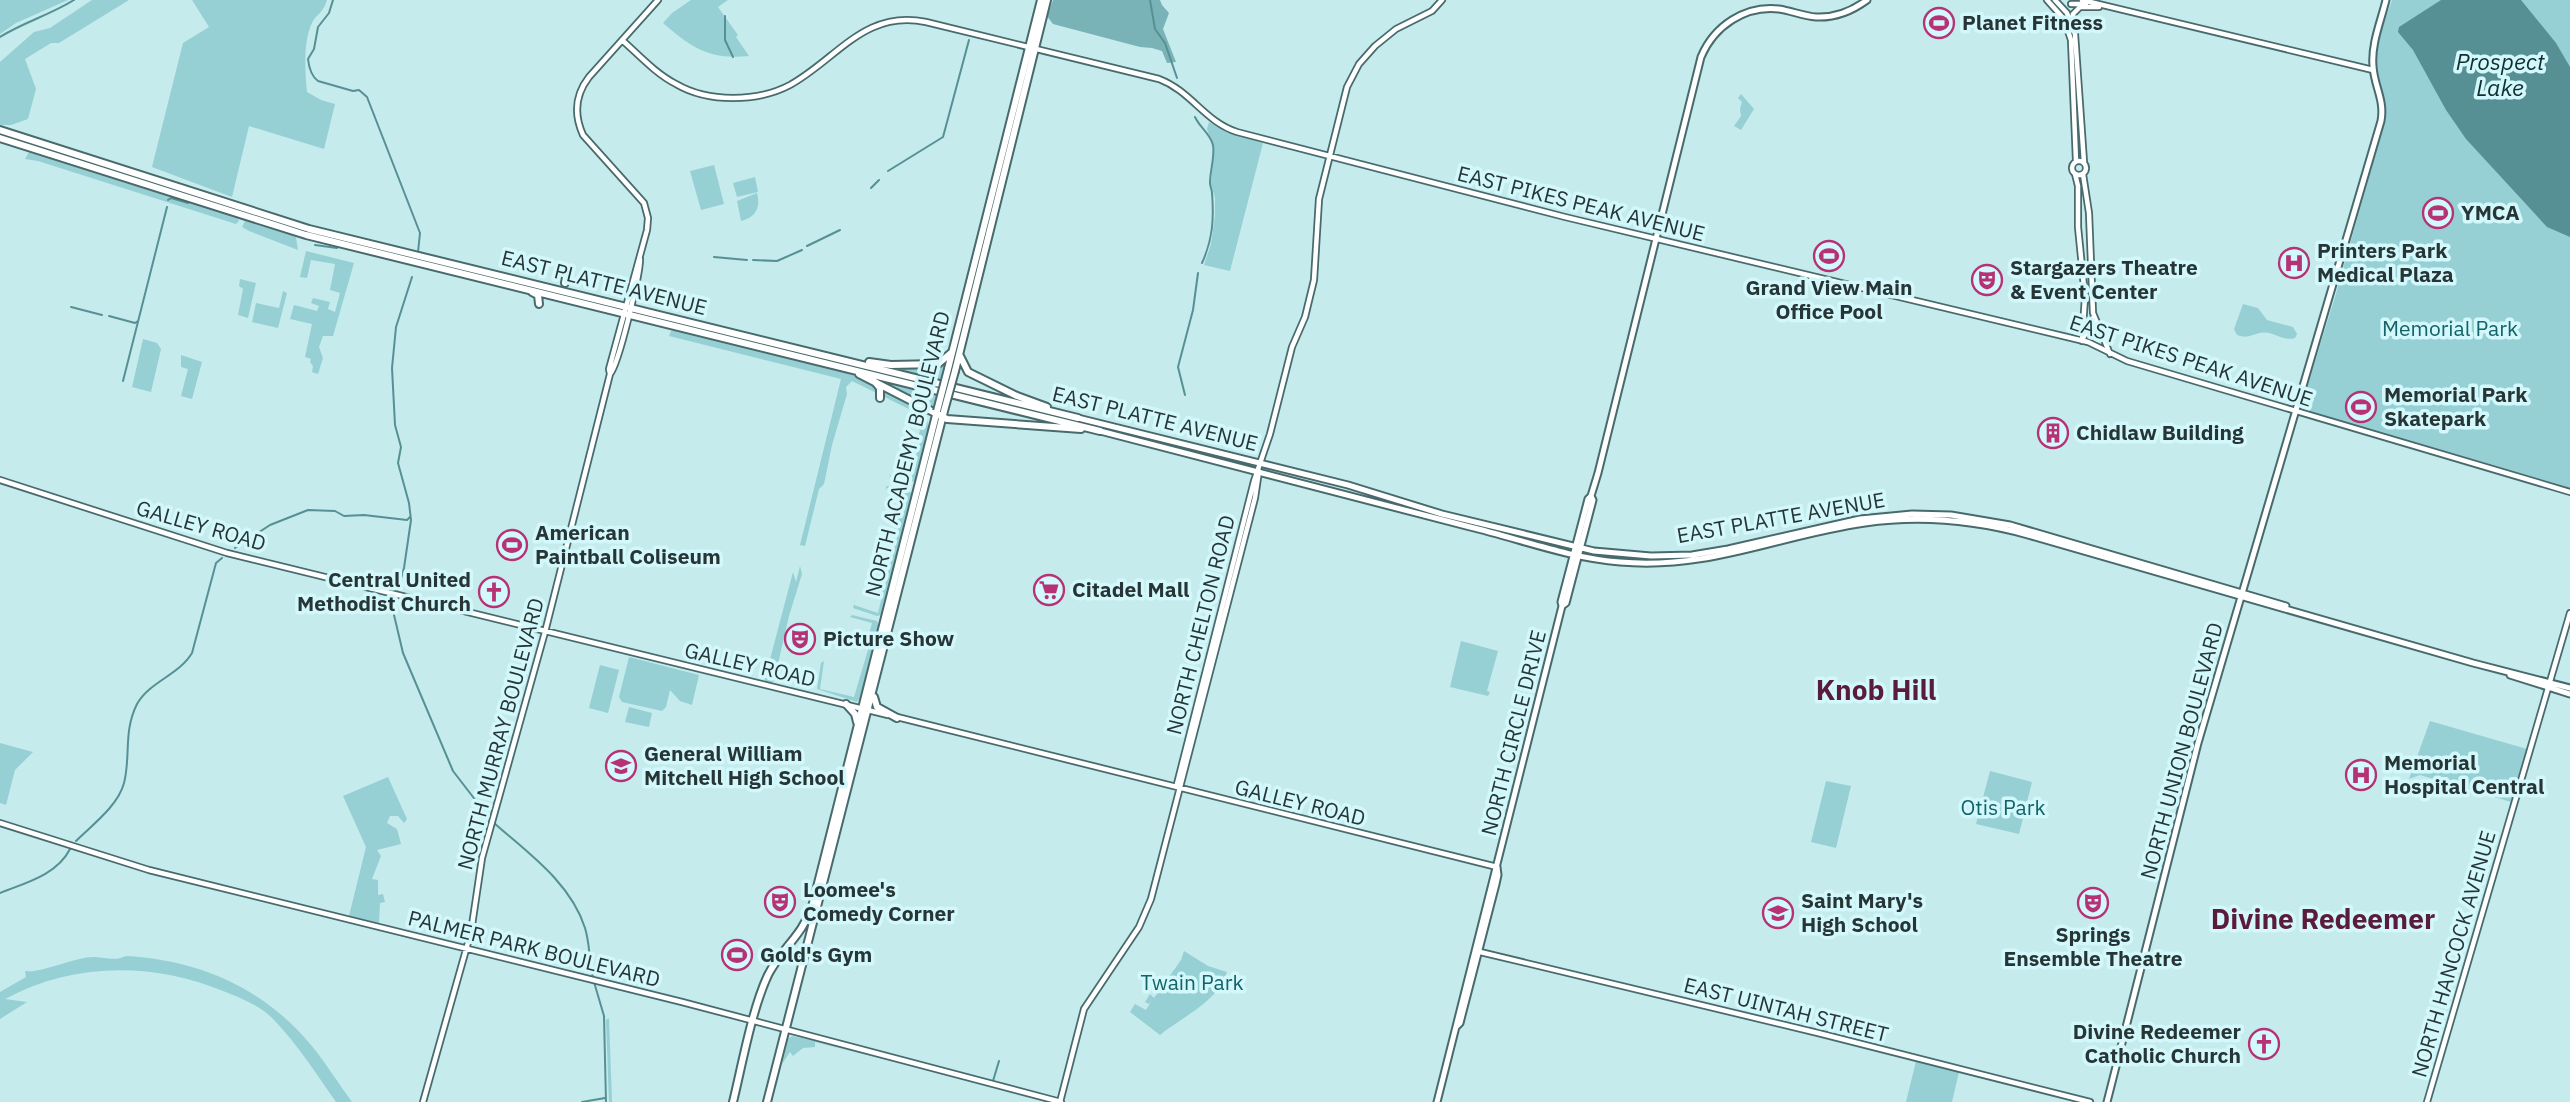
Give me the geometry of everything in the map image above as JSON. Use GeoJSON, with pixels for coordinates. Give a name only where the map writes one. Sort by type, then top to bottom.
{"type":"FeatureCollection","features":[{"type":"Feature","properties":{"kind":"highway"},"geometry":{"type":"LineString","coordinates":[[1032,47],[1041,0]]}},
{"type":"Feature","properties":{"kind":"highway"},"geometry":{"type":"LineString","coordinates":[[1032,47],[1047,0]]}},
{"type":"Feature","properties":{"kind":"highway","name":"NORTH ACADEMY BOULEVARD"},"geometry":{"type":"LineString","coordinates":[[733,1102],[754,1022],[771,971],[808,918],[857,727],[874,688],[1032,47]]}},
{"type":"Feature","properties":{"kind":"highway","name":"EAST PLATTE AVENUE"},"geometry":{"type":"LineString","coordinates":[[0,131],[309,229],[409,257]]}},
{"type":"Feature","properties":{"kind":"highway","name":"EAST PLATTE AVENUE"},"geometry":{"type":"LineString","coordinates":[[0,138],[306,235],[583,295],[626,310],[1100,431]]}},
{"type":"Feature","properties":{"kind":"highway"},"geometry":{"type":"LineString","coordinates":[[25,146],[48,146]]}},
{"type":"Feature","properties":{"kind":"highway","name":"EAST PLATTE AVENUE"},"geometry":{"type":"LineString","coordinates":[[425,260],[515,286],[844,360],[1078,418]]}},
{"type":"Feature","properties":{"kind":"highway"},"geometry":{"type":"LineString","coordinates":[[541,285],[560,287],[566,280],[569,290],[583,295]]}},
{"type":"Feature","properties":{"kind":"highway"},"geometry":{"type":"LineString","coordinates":[[515,286],[517,289],[535,293],[539,303],[546,296],[565,298]]}},
{"type":"Feature","properties":{"kind":"highway"},"geometry":{"type":"LineString","coordinates":[[938,364],[956,352],[968,372]]}},
{"type":"Feature","properties":{"kind":"highway"},"geometry":{"type":"LineString","coordinates":[[844,360],[891,365],[938,364],[968,372],[1017,396],[1078,418]]}},
{"type":"Feature","properties":{"kind":"highway"},"geometry":{"type":"LineString","coordinates":[[837,365],[871,379],[925,409],[959,421],[1100,431]]}},
{"type":"Feature","properties":{"kind":"highway"},"geometry":{"type":"LineString","coordinates":[[871,379],[880,387],[880,398]]}},
{"type":"Feature","properties":{"kind":"highway"},"geometry":{"type":"LineString","coordinates":[[925,409],[935,434],[959,421]]}},
{"type":"Feature","properties":{"kind":"highway","name":"NORTH ACADEMY BOULEVARD"},"geometry":{"type":"LineString","coordinates":[[767,1102],[889,602],[935,434]]}},
{"type":"Feature","properties":{"kind":"highway"},"geometry":{"type":"LineString","coordinates":[[874,688],[877,707],[897,718]]}},
{"type":"Feature","properties":{"kind":"highway"},"geometry":{"type":"LineString","coordinates":[[846,704],[856,716],[857,727]]}},
{"type":"Feature","properties":{"kind":"main road","name":"NORTH MURRAY BOULEVARD"},"geometry":{"type":"LineString","coordinates":[[423,1102],[473,921],[481,864],[494,811],[545,632],[610,374],[609,369],[648,224],[646,208],[638,196],[588,142],[580,129],[577,116],[579,97],[585,82],[658,0]]}},
{"type":"Feature","properties":{"kind":"main road","name":"NORTH CHELTON ROAD"},"geometry":{"type":"LineString","coordinates":[[1061,1102],[1084,1009],[1147,913],[1255,498],[1259,470],[1292,347],[1306,313],[1314,280],[1317,213],[1345,92],[1359,64],[1388,35],[1432,11],[1443,0]]}},
{"type":"Feature","properties":{"kind":"main road","name":"NORTH CIRCLE DRIVE"},"geometry":{"type":"LineString","coordinates":[[1437,1102],[1562,606],[1566,603],[1588,499],[1591,496],[1699,61],[1714,35],[1732,19],[1754,10],[1771,8],[1810,16],[1828,16],[1847,12],[1867,0]]}},
{"type":"Feature","properties":{"kind":"main road"},"geometry":{"type":"LineString","coordinates":[[2047,0],[2062,11],[2071,40],[2076,161],[2073,164],[2078,186],[2078,227],[2085,298],[2082,339]]}},
{"type":"Feature","properties":{"kind":"main road"},"geometry":{"type":"LineString","coordinates":[[2055,0],[2072,22]]}},
{"type":"Feature","properties":{"kind":"main road"},"geometry":{"type":"LineString","coordinates":[[2062,11],[2080,0],[2373,71],[2374,50],[2386,0]]}},
{"type":"Feature","properties":{"kind":"main road"},"geometry":{"type":"LineString","coordinates":[[2071,4],[2081,3],[2097,7]]}},
{"type":"Feature","properties":{"kind":"main road"},"geometry":{"type":"LineString","coordinates":[[2082,339],[2093,322],[2089,213],[2083,174],[2086,171],[2076,41],[2072,22],[2073,14],[2080,7],[2109,8]]}},
{"type":"Feature","properties":{"kind":"main road","name":"EAST PIKES PEAK AVENUE"},"geometry":{"type":"LineString","coordinates":[[622,40],[674,83],[697,93],[726,98],[755,96],[789,85],[867,29],[895,20],[916,20],[1166,82],[1183,92],[1212,120],[1227,129],[1655,239],[2082,339],[2127,361],[2570,492]]}},
{"type":"Feature","properties":{"kind":"main road","name":"NORTH UNION BOULEVARD"},"geometry":{"type":"LineString","coordinates":[[2107,1102],[2198,743],[2382,115],[2382,98],[2373,71]]}},
{"type":"Feature","properties":{"kind":"main road"},"geometry":{"type":"LineString","coordinates":[[2076,161],[2085,164]]}},
{"type":"Feature","properties":{"kind":"main road"},"geometry":{"type":"LineString","coordinates":[[2074,172],[2083,174]]}},
{"type":"Feature","properties":{"kind":"main road"},"geometry":{"type":"LineString","coordinates":[[2092,313],[2111,354]]}},
{"type":"Feature","properties":{"kind":"main road","name":"EAST PLATTE AVENUE"},"geometry":{"type":"LineString","coordinates":[[1078,418],[1348,485],[1442,514],[1577,547],[1633,556],[1692,555],[1728,550],[1876,517],[1900,514],[1951,515],[2003,523],[2241,595]]}},
{"type":"Feature","properties":{"kind":"main road","name":"EAST PLATTE AVENUE"},"geometry":{"type":"LineString","coordinates":[[1100,431],[1576,554],[1620,562],[1698,560],[1730,555],[1886,520],[1932,518],[1994,526],[2501,670],[2570,694]]}},
{"type":"Feature","properties":{"kind":"main road","name":"GALLEY ROAD"},"geometry":{"type":"LineString","coordinates":[[0,480],[227,553],[1497,867]]}},
{"type":"Feature","properties":{"kind":"main road"},"geometry":{"type":"LineString","coordinates":[[1886,520],[1900,514]]}},
{"type":"Feature","properties":{"kind":"main road"},"geometry":{"type":"LineString","coordinates":[[1865,523],[1876,517]]}},
{"type":"Feature","properties":{"kind":"main road","name":"NORTH HANCOCK AVENUE"},"geometry":{"type":"LineString","coordinates":[[2427,1102],[2570,613]]}},
{"type":"Feature","properties":{"kind":"main road","name":"EAST PLATTE AVENUE"},"geometry":{"type":"LineString","coordinates":[[2549,685],[2570,688]]}},
{"type":"Feature","properties":{"kind":"main road","name":"PALMER PARK BOULEVARD"},"geometry":{"type":"LineString","coordinates":[[0,822],[155,872],[600,982],[1061,1102]]}},
{"type":"Feature","properties":{"kind":"main road","name":"EAST UINTAH STREET"},"geometry":{"type":"LineString","coordinates":[[1476,951],[1823,1034],[2090,1102]]}},
{"type":"Feature","properties":{"kind":"green space"},"geometry":{"type":"Polygon","coordinates":[[[0,0],[68,0],[16,23],[0,34],[0,0]]]}},
{"type":"Feature","properties":{"kind":"green space"},"geometry":{"type":"Polygon","coordinates":[[[92,0],[129,0],[59,43],[51,43],[25,59],[36,89],[28,119],[11,125],[0,125],[0,62],[34,32],[50,28],[92,0]]]}},
{"type":"Feature","properties":{"kind":"green space"},"geometry":{"type":"Polygon","coordinates":[[[192,0],[327,0],[309,30],[305,57],[307,92],[335,104],[324,149],[249,126],[232,197],[152,167],[183,43],[209,27],[192,0]]]}},
{"type":"Feature","properties":{"kind":"green space"},"geometry":{"type":"Polygon","coordinates":[[[691,0],[728,0],[718,7],[749,56],[712,54],[692,45],[663,23],[691,0]]]}},
{"type":"Feature","properties":{"kind":"green space","name":"Memorial Park"},"geometry":{"type":"Polygon","coordinates":[[[2392,0],[2570,0],[2570,488],[2326,417],[2301,407],[2385,120],[2386,106],[2377,58],[2381,32],[2392,0]]]}},
{"type":"Feature","properties":{"kind":"green space"},"geometry":{"type":"Polygon","coordinates":[[[1741,94],[1754,109],[1741,130],[1734,126],[1741,116],[1742,102],[1738,98],[1741,94]]]}},
{"type":"Feature","properties":{"kind":"green space"},"geometry":{"type":"Polygon","coordinates":[[[1209,122],[1226,132],[1263,143],[1230,271],[1204,265],[1211,244],[1215,216],[1215,198],[1211,184],[1214,150],[1207,129],[1209,122]]]}},
{"type":"Feature","properties":{"kind":"green space"},"geometry":{"type":"Polygon","coordinates":[[[29,152],[239,221],[236,224],[25,159],[29,152]]]}},
{"type":"Feature","properties":{"kind":"green space"},"geometry":{"type":"Polygon","coordinates":[[[714,165],[724,204],[701,210],[690,171],[714,165]]]}},
{"type":"Feature","properties":{"kind":"green space"},"geometry":{"type":"Polygon","coordinates":[[[755,177],[758,192],[737,197],[733,183],[755,177]]]}},
{"type":"Feature","properties":{"kind":"green space"},"geometry":{"type":"Polygon","coordinates":[[[757,193],[756,212],[741,221],[737,201],[757,193]]]}},
{"type":"Feature","properties":{"kind":"green space"},"geometry":{"type":"Polygon","coordinates":[[[245,221],[296,237],[298,250],[249,231],[242,227],[245,221]]]}},
{"type":"Feature","properties":{"kind":"green space"},"geometry":{"type":"Polygon","coordinates":[[[306,251],[354,263],[333,336],[323,336],[319,347],[323,358],[318,374],[312,372],[311,359],[305,357],[312,324],[290,319],[294,305],[317,311],[319,306],[311,303],[313,298],[330,302],[328,309],[335,312],[340,293],[330,290],[335,264],[311,260],[307,278],[300,277],[306,251]]]}},
{"type":"Feature","properties":{"kind":"green space"},"geometry":{"type":"Polygon","coordinates":[[[240,279],[256,283],[248,318],[238,315],[243,289],[239,286],[240,279]]]}},
{"type":"Feature","properties":{"kind":"green space"},"geometry":{"type":"Polygon","coordinates":[[[283,291],[287,293],[278,328],[252,322],[256,303],[279,308],[283,291]]]}},
{"type":"Feature","properties":{"kind":"green space"},"geometry":{"type":"Polygon","coordinates":[[[2243,304],[2258,308],[2267,320],[2293,327],[2297,334],[2295,338],[2269,333],[2246,337],[2237,335],[2234,329],[2243,304]]]}},
{"type":"Feature","properties":{"kind":"green space"},"geometry":{"type":"Polygon","coordinates":[[[671,331],[846,371],[866,378],[922,409],[926,416],[928,434],[916,480],[902,482],[889,475],[908,481],[911,476],[921,437],[918,436],[920,431],[917,426],[919,414],[852,381],[846,387],[847,394],[824,484],[819,489],[805,546],[800,545],[841,379],[669,336],[671,331]]]}},
{"type":"Feature","properties":{"kind":"green space"},"geometry":{"type":"Polygon","coordinates":[[[143,339],[157,343],[161,349],[151,392],[132,387],[143,339]]]}},
{"type":"Feature","properties":{"kind":"green space"},"geometry":{"type":"Polygon","coordinates":[[[181,355],[202,362],[192,399],[181,396],[188,369],[181,367],[181,355]]]}},
{"type":"Feature","properties":{"kind":"green space"},"geometry":{"type":"Polygon","coordinates":[[[945,366],[941,380],[891,368],[945,366]]]}},
{"type":"Feature","properties":{"kind":"green space"},"geometry":{"type":"Polygon","coordinates":[[[874,378],[938,393],[934,410],[932,411],[874,378]]]}},
{"type":"Feature","properties":{"kind":"green space"},"geometry":{"type":"Polygon","coordinates":[[[887,486],[909,491],[913,495],[881,615],[877,616],[853,608],[857,593],[854,605],[878,613],[883,592],[881,591],[884,590],[886,581],[884,579],[888,575],[887,568],[898,533],[893,529],[904,495],[902,491],[885,489],[887,486]]]}},
{"type":"Feature","properties":{"kind":"green space"},"geometry":{"type":"Polygon","coordinates":[[[800,566],[802,574],[774,681],[764,682],[793,572],[796,582],[800,566]]]}},
{"type":"Feature","properties":{"kind":"green space"},"geometry":{"type":"Polygon","coordinates":[[[852,615],[877,621],[879,625],[857,702],[817,689],[821,663],[824,661],[820,689],[854,697],[870,643],[867,642],[872,623],[850,617],[852,615]]]}},
{"type":"Feature","properties":{"kind":"green space"},"geometry":{"type":"Polygon","coordinates":[[[1461,641],[1498,651],[1488,696],[1450,687],[1461,641]]]}},
{"type":"Feature","properties":{"kind":"green space"},"geometry":{"type":"Polygon","coordinates":[[[629,657],[699,675],[692,705],[680,701],[670,690],[666,707],[662,711],[622,702],[619,697],[629,657]]]}},
{"type":"Feature","properties":{"kind":"green space"},"geometry":{"type":"Polygon","coordinates":[[[600,665],[619,670],[608,713],[589,708],[600,665]]]}},
{"type":"Feature","properties":{"kind":"green space"},"geometry":{"type":"Polygon","coordinates":[[[629,707],[652,713],[649,727],[625,722],[629,707]]]}},
{"type":"Feature","properties":{"kind":"green space"},"geometry":{"type":"Polygon","coordinates":[[[2430,721],[2527,749],[2511,802],[2420,775],[2409,779],[2430,721]]]}},
{"type":"Feature","properties":{"kind":"green space"},"geometry":{"type":"Polygon","coordinates":[[[0,743],[33,752],[15,770],[6,805],[0,803],[0,743]]]}},
{"type":"Feature","properties":{"kind":"green space","name":"Otis Park"},"geometry":{"type":"Polygon","coordinates":[[[1990,771],[2032,782],[2019,834],[1976,824],[1990,771]]]}},
{"type":"Feature","properties":{"kind":"green space"},"geometry":{"type":"Polygon","coordinates":[[[388,777],[407,819],[404,823],[398,816],[390,816],[387,823],[397,829],[401,844],[377,850],[381,856],[372,879],[378,880],[378,895],[383,894],[385,902],[380,903],[379,923],[349,916],[366,847],[343,796],[388,777]]]}},
{"type":"Feature","properties":{"kind":"green space"},"geometry":{"type":"Polygon","coordinates":[[[1826,781],[1851,786],[1836,848],[1811,842],[1826,781]]]}},
{"type":"Feature","properties":{"kind":"green space","name":"Twain Park"},"geometry":{"type":"Polygon","coordinates":[[[1184,951],[1208,966],[1227,972],[1216,992],[1208,1000],[1160,1035],[1130,1012],[1135,1004],[1146,1010],[1152,1000],[1149,1004],[1145,1002],[1150,994],[1154,998],[1181,960],[1184,951]]]}},
{"type":"Feature","properties":{"kind":"green space"},"geometry":{"type":"Polygon","coordinates":[[[126,956],[179,964],[204,971],[251,993],[293,1025],[352,1102],[336,1102],[291,1040],[263,1011],[223,991],[169,975],[113,970],[58,978],[5,999],[27,1002],[0,1019],[0,992],[26,977],[25,971],[88,957],[115,959],[126,956]]]}},
{"type":"Feature","properties":{"kind":"green space"},"geometry":{"type":"Polygon","coordinates":[[[609,1018],[612,1102],[609,1102],[606,1020],[609,1018]]]}},
{"type":"Feature","properties":{"kind":"green space"},"geometry":{"type":"Polygon","coordinates":[[[792,1036],[915,1067],[815,1042],[815,1047],[803,1048],[793,1056],[790,1052],[782,1064],[788,1039],[792,1036]]]}},
{"type":"Feature","properties":{"kind":"green space"},"geometry":{"type":"Polygon","coordinates":[[[1916,1061],[1959,1072],[1952,1102],[1906,1102],[1916,1061]]]}},
{"type":"Feature","properties":{"kind":"shaded area"},"geometry":{"type":"Polygon","coordinates":[[[1053,0],[1160,0],[1169,13],[1163,29],[1176,62],[1167,63],[1162,51],[1053,24],[1047,16],[1053,0]]]}},
{"type":"Feature","properties":{"kind":"water","name":"Prospect Lake"},"geometry":{"type":"Polygon","coordinates":[[[2441,0],[2521,0],[2556,43],[2570,67],[2570,237],[2547,227],[2466,139],[2446,110],[2413,50],[2398,32],[2399,27],[2441,0]]]}},
{"type":"Feature","properties":{"kind":"waterway"},"geometry":{"type":"LineString","coordinates":[[0,37],[74,0]]}},
{"type":"Feature","properties":{"kind":"waterway"},"geometry":{"type":"LineString","coordinates":[[333,0],[329,13],[318,27],[314,49],[308,59],[310,69],[318,81],[353,91],[359,90],[367,97],[420,233],[418,252]]}},
{"type":"Feature","properties":{"kind":"waterway"},"geometry":{"type":"LineString","coordinates":[[1150,0],[1155,29],[1165,43],[1177,78]]}},
{"type":"Feature","properties":{"kind":"waterway"},"geometry":{"type":"LineString","coordinates":[[725,16],[725,40],[733,57]]}},
{"type":"Feature","properties":{"kind":"waterway"},"geometry":{"type":"LineString","coordinates":[[888,171],[943,137],[969,40]]}},
{"type":"Feature","properties":{"kind":"waterway"},"geometry":{"type":"LineString","coordinates":[[1195,117],[1213,145],[1210,183],[1213,202],[1212,228],[1202,263]]}},
{"type":"Feature","properties":{"kind":"waterway"},"geometry":{"type":"LineString","coordinates":[[871,188],[879,180]]}},
{"type":"Feature","properties":{"kind":"waterway"},"geometry":{"type":"LineString","coordinates":[[168,200],[171,198],[188,203]]}},
{"type":"Feature","properties":{"kind":"waterway"},"geometry":{"type":"LineString","coordinates":[[123,381],[167,207]]}},
{"type":"Feature","properties":{"kind":"waterway"},"geometry":{"type":"LineString","coordinates":[[807,246],[840,230]]}},
{"type":"Feature","properties":{"kind":"waterway"},"geometry":{"type":"LineString","coordinates":[[315,245],[337,248]]}},
{"type":"Feature","properties":{"kind":"waterway"},"geometry":{"type":"LineString","coordinates":[[753,260],[777,261],[802,250]]}},
{"type":"Feature","properties":{"kind":"waterway"},"geometry":{"type":"LineString","coordinates":[[714,257],[747,260]]}},
{"type":"Feature","properties":{"kind":"waterway"},"geometry":{"type":"LineString","coordinates":[[1185,395],[1178,367],[1193,310],[1198,273]]}},
{"type":"Feature","properties":{"kind":"waterway"},"geometry":{"type":"LineString","coordinates":[[412,277],[396,327],[392,368],[395,425],[401,447],[398,463],[411,520],[404,568],[393,607],[394,615],[403,653],[453,771],[490,819]]}},
{"type":"Feature","properties":{"kind":"waterway"},"geometry":{"type":"LineString","coordinates":[[71,307],[102,315]]}},
{"type":"Feature","properties":{"kind":"waterway"},"geometry":{"type":"LineString","coordinates":[[109,316],[135,323],[138,321]]}},
{"type":"Feature","properties":{"kind":"waterway"},"geometry":{"type":"LineString","coordinates":[[235,548],[270,525],[308,510],[335,511],[344,516],[364,515],[407,520],[410,517]]}},
{"type":"Feature","properties":{"kind":"waterway"},"geometry":{"type":"LineString","coordinates":[[76,841],[104,815],[121,791],[126,773],[130,724],[137,704],[142,696],[180,667],[192,653],[216,563],[222,558]]}},
{"type":"Feature","properties":{"kind":"waterway"},"geometry":{"type":"LineString","coordinates":[[494,823],[547,870],[570,897],[585,928],[593,977]]}},
{"type":"Feature","properties":{"kind":"waterway"},"geometry":{"type":"LineString","coordinates":[[0,893],[49,872],[70,849]]}},
{"type":"Feature","properties":{"kind":"waterway"},"geometry":{"type":"LineString","coordinates":[[594,982],[604,1016],[606,1102]]}},
{"type":"Feature","properties":{"kind":"waterway"},"geometry":{"type":"LineString","coordinates":[[993,1081],[999,1061]]}},
{"type":"Feature","properties":{"kind":"waterway"},"geometry":{"type":"LineString","coordinates":[[582,1102],[605,1098]]}},
{"type":"Feature","properties":{"kind":"place","name":"Planet Fitness"},"geometry":{"type":"Point","coordinates":[1939,23]}},
{"type":"Feature","properties":{"kind":"place","name":"YMCA"},"geometry":{"type":"Point","coordinates":[2438,213]}},
{"type":"Feature","properties":{"kind":"place","name":"Grand View Main Office Pool"},"geometry":{"type":"Point","coordinates":[1829,256]}},
{"type":"Feature","properties":{"kind":"place","name":"Printers Park Medical Plaza"},"geometry":{"type":"Point","coordinates":[2294,263]}},
{"type":"Feature","properties":{"kind":"place","name":"Stargazers Theatre & Event Center"},"geometry":{"type":"Point","coordinates":[1987,280]}},
{"type":"Feature","properties":{"kind":"place","name":"Memorial Park Skatepark"},"geometry":{"type":"Point","coordinates":[2361,407]}},
{"type":"Feature","properties":{"kind":"place","name":"Chidlaw Building"},"geometry":{"type":"Point","coordinates":[2053,433]}},
{"type":"Feature","properties":{"kind":"place","name":"American Paintball Coliseum"},"geometry":{"type":"Point","coordinates":[512,545]}},
{"type":"Feature","properties":{"kind":"place","name":"Citadel Mall"},"geometry":{"type":"Point","coordinates":[1049,590]}},
{"type":"Feature","properties":{"kind":"place","name":"Central United Methodist Church"},"geometry":{"type":"Point","coordinates":[494,592]}},
{"type":"Feature","properties":{"kind":"place","name":"Picture Show"},"geometry":{"type":"Point","coordinates":[800,639]}},
{"type":"Feature","properties":{"kind":"place","name":"General William Mitchell High School"},"geometry":{"type":"Point","coordinates":[621,766]}},
{"type":"Feature","properties":{"kind":"place","name":"Memorial Hospital Central"},"geometry":{"type":"Point","coordinates":[2361,775]}},
{"type":"Feature","properties":{"kind":"place","name":"Loomee's Comedy Corner"},"geometry":{"type":"Point","coordinates":[780,902]}},
{"type":"Feature","properties":{"kind":"place","name":"Springs Ensemble Theatre"},"geometry":{"type":"Point","coordinates":[2093,903]}},
{"type":"Feature","properties":{"kind":"place","name":"Saint Mary's High School"},"geometry":{"type":"Point","coordinates":[1778,913]}},
{"type":"Feature","properties":{"kind":"place","name":"Gold's Gym"},"geometry":{"type":"Point","coordinates":[737,955]}},
{"type":"Feature","properties":{"kind":"place","name":"Divine Redeemer Catholic Church"},"geometry":{"type":"Point","coordinates":[2264,1044]}},
{"type":"Feature","properties":{"kind":"district","name":"Knob Hill"},"geometry":{"type":"Point","coordinates":[1876,690]}},
{"type":"Feature","properties":{"kind":"district","name":"Divine Redeemer"},"geometry":{"type":"Point","coordinates":[2323,919]}}]}
